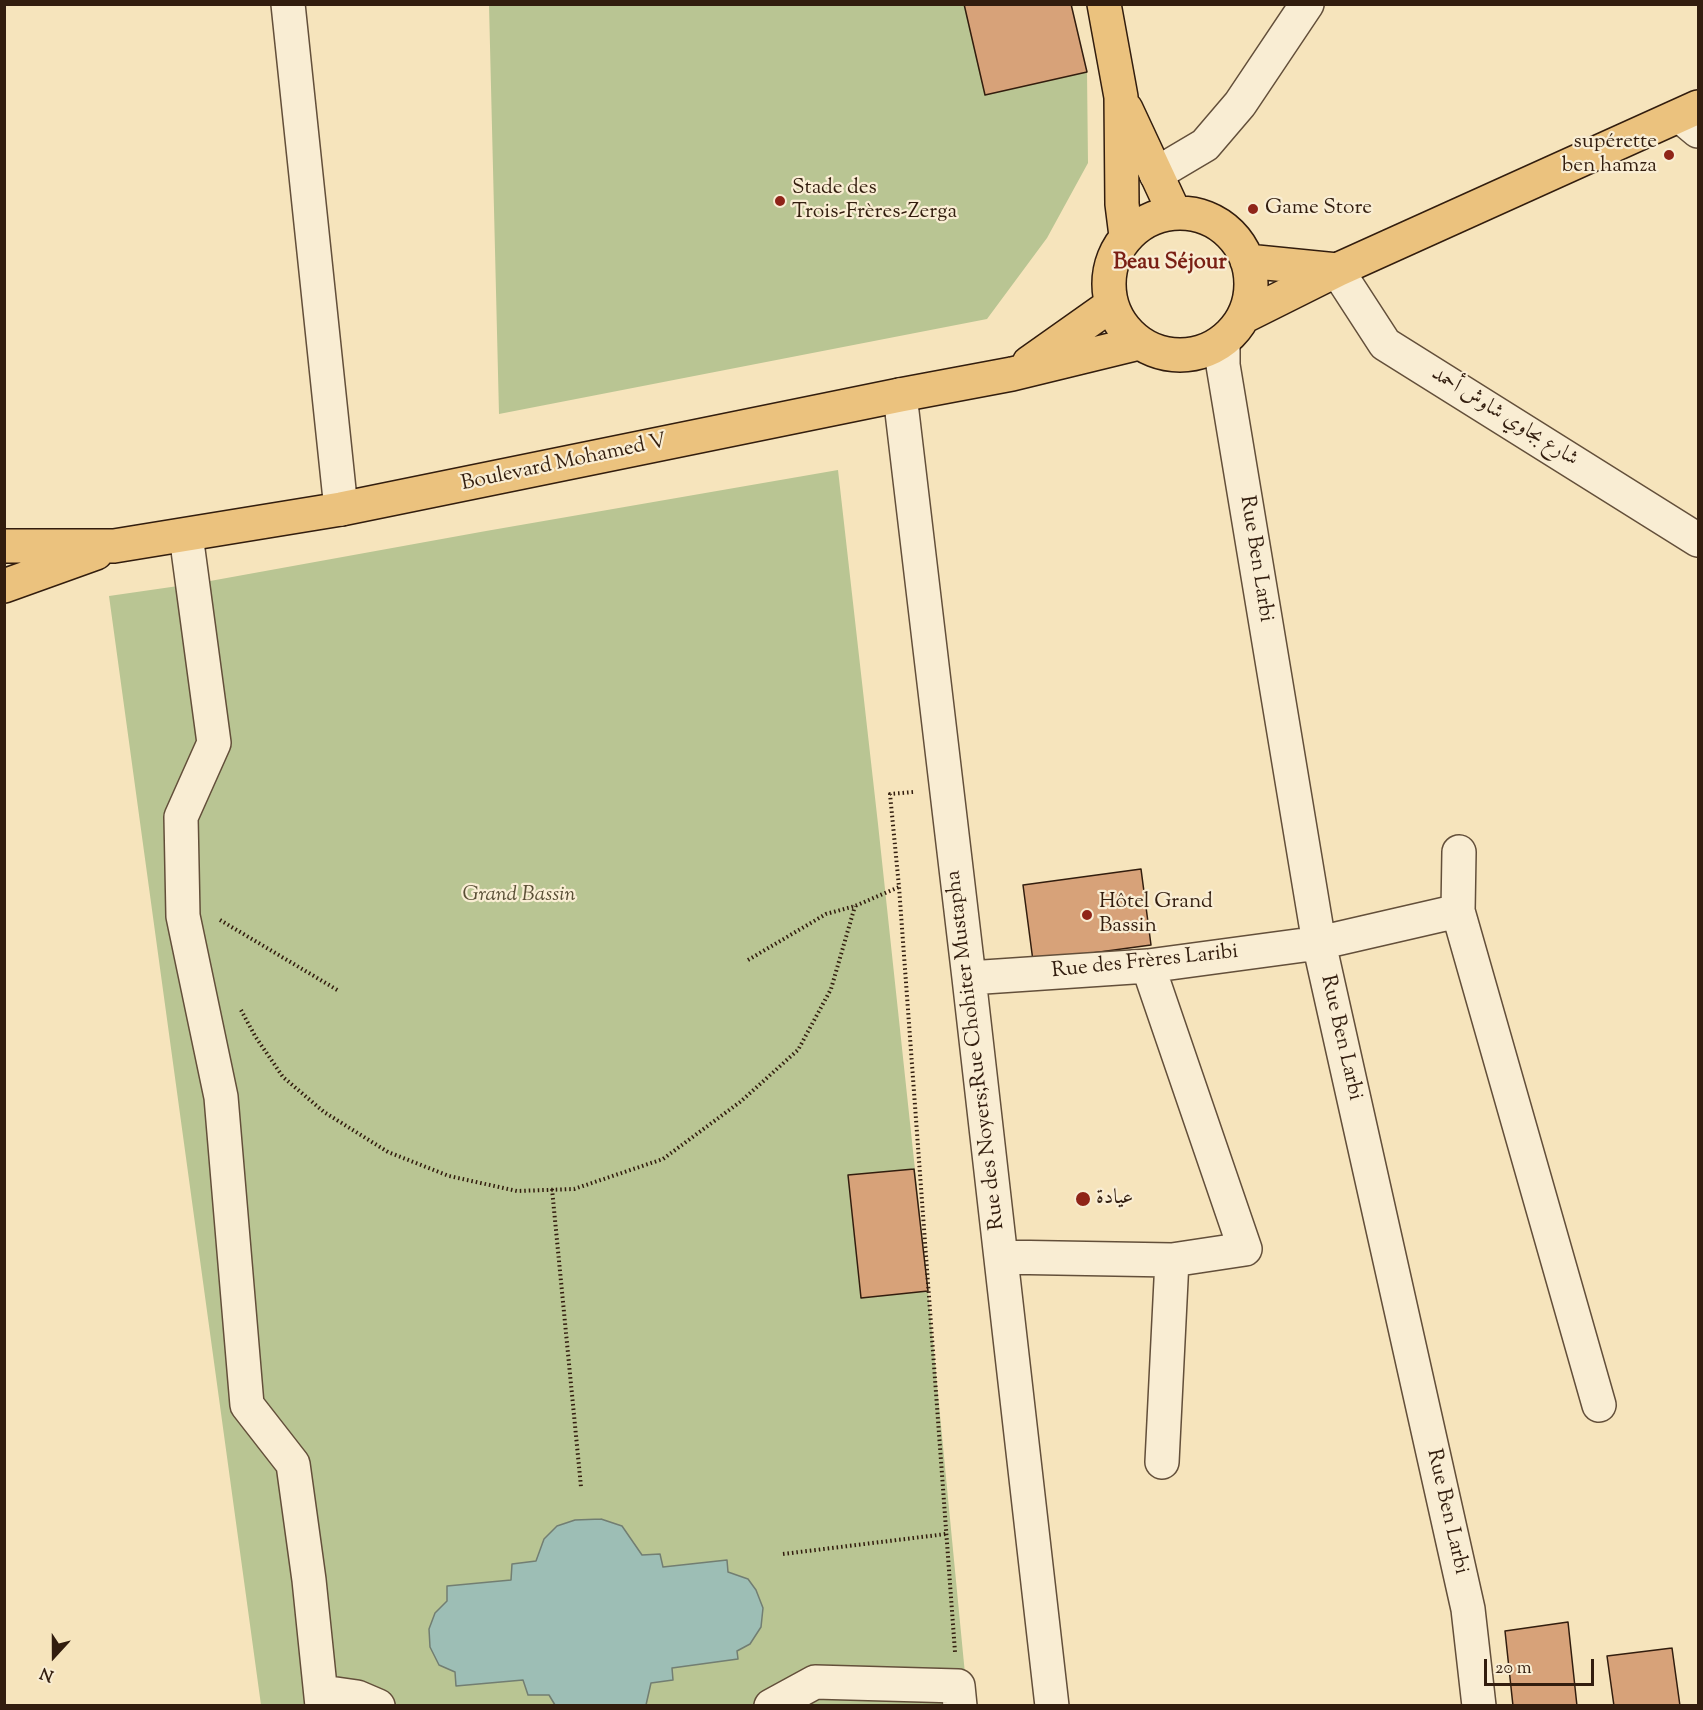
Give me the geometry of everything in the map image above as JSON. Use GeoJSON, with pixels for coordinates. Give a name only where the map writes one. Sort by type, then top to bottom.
{"type":"FeatureCollection","features":[{"type":"Feature","properties":{"kind":"main road"},"geometry":{"type":"LineString","coordinates":[[1104,4],[1120,97],[1122,204],[1126,236]]}},
{"type":"Feature","properties":{"kind":"main road"},"geometry":{"type":"LineString","coordinates":[[1120,97],[1174,212]]}},
{"type":"Feature","properties":{"kind":"main road"},"geometry":{"type":"LineString","coordinates":[[1222,344],[1250,299],[1251,280],[1248,261],[1236,240],[1219,224],[1197,214],[1174,212],[1147,220],[1126,236],[1116,251],[1109,268],[1108,286],[1111,304],[1122,326],[1139,343],[1158,352],[1178,355],[1222,344],[1337,270],[1692,118]]}},
{"type":"Feature","properties":{"kind":"main road"},"geometry":{"type":"LineString","coordinates":[[1248,261],[1337,270]]}},
{"type":"Feature","properties":{"kind":"main road","name":"Boulevard Mohamed V"},"geometry":{"type":"LineString","coordinates":[[1012,374],[1111,304]]}},
{"type":"Feature","properties":{"kind":"main road","name":"Boulevard Mohamed V"},"geometry":{"type":"LineString","coordinates":[[4,546],[114,546],[341,509],[1012,374],[1139,343]]}},
{"type":"Feature","properties":{"kind":"main road","name":"Boulevard Mohamed V"},"geometry":{"type":"LineString","coordinates":[[4,586],[114,546]]}},
{"type":"Feature","properties":{"kind":"street"},"geometry":{"type":"LineString","coordinates":[[288,4],[341,509]]}},
{"type":"Feature","properties":{"kind":"street"},"geometry":{"type":"LineString","coordinates":[[1156,174],[1205,146],[1240,104],[1307,4]]}},
{"type":"Feature","properties":{"kind":"street","name":"شارع بجاوي شاوش أحمد"},"geometry":{"type":"LineString","coordinates":[[1337,270],[1385,344],[1698,540]]}},
{"type":"Feature","properties":{"kind":"street","name":"Rue Ben Larbi"},"geometry":{"type":"LineString","coordinates":[[1222,344],[1319,943],[1468,1609],[1479,1706]]}},
{"type":"Feature","properties":{"kind":"street","name":"Rue des Noyers;Rue Chohiter Mustapha"},"geometry":{"type":"LineString","coordinates":[[900,395],[1052,1706]]}},
{"type":"Feature","properties":{"kind":"street"},"geometry":{"type":"LineString","coordinates":[[186,535],[214,742],[181,817],[183,916],[221,1097],[247,1405],[293,1464],[322,1699],[357,1697],[378,1706]]}},
{"type":"Feature","properties":{"kind":"street"},"geometry":{"type":"LineString","coordinates":[[1459,852],[1458,911],[1599,1405]]}},
{"type":"Feature","properties":{"kind":"street","name":"Rue des Frères Laribi"},"geometry":{"type":"LineString","coordinates":[[969,978],[1148,966],[1319,943],[1458,911]]}},
{"type":"Feature","properties":{"kind":"street"},"geometry":{"type":"LineString","coordinates":[[1001,1257],[1172,1260],[1245,1249],[1148,966]]}},
{"type":"Feature","properties":{"kind":"street"},"geometry":{"type":"LineString","coordinates":[[1162,1462],[1172,1260]]}},
{"type":"Feature","properties":{"kind":"street"},"geometry":{"type":"LineString","coordinates":[[771,1706],[814,1682],[959,1696]]}},
{"type":"Feature","properties":{"kind":"path"},"geometry":{"type":"LineString","coordinates":[[890,794],[899,887],[959,1696]]}},
{"type":"Feature","properties":{"kind":"path"},"geometry":{"type":"LineString","coordinates":[[748,960],[826,915],[855,906],[899,887]]}},
{"type":"Feature","properties":{"kind":"path"},"geometry":{"type":"LineString","coordinates":[[240,1008],[255,1036],[283,1077],[324,1112],[388,1152],[449,1176],[517,1191],[574,1188],[663,1160],[740,1102],[798,1050],[831,989],[855,906]]}},
{"type":"Feature","properties":{"kind":"path"},"geometry":{"type":"LineString","coordinates":[[218,928],[216,918],[339,991]]}},
{"type":"Feature","properties":{"kind":"path"},"geometry":{"type":"LineString","coordinates":[[552,1189],[581,1487]]}},
{"type":"Feature","properties":{"kind":"path"},"geometry":{"type":"LineString","coordinates":[[783,1554],[946,1534]]}},
{"type":"Feature","properties":{"kind":"green space","name":"Stade des Trois-Frères-Zerga"},"geometry":{"type":"Polygon","coordinates":[[[489,5],[1071,5],[1087,72],[1088,163],[1047,238],[987,319],[499,414],[489,5]]]}},
{"type":"Feature","properties":{"kind":"green space","name":"Grand Bassin"},"geometry":{"type":"Polygon","coordinates":[[[838,470],[928,1291],[968,1705],[261,1705],[109,596],[199,583],[838,470]]]}},
{"type":"Feature","properties":{"kind":"water"},"geometry":{"type":"Polygon","coordinates":[[[601,1519],[622,1526],[642,1555],[660,1554],[663,1567],[727,1560],[728,1572],[748,1579],[756,1590],[763,1608],[761,1627],[750,1644],[737,1651],[738,1659],[672,1668],[673,1680],[651,1683],[646,1705],[555,1705],[549,1695],[528,1695],[523,1680],[456,1686],[455,1672],[439,1665],[430,1647],[429,1629],[435,1613],[447,1601],[447,1586],[511,1580],[512,1564],[536,1561],[544,1539],[557,1526],[575,1520],[601,1519]]]}},
{"type":"Feature","properties":{"kind":"building"},"geometry":{"type":"Polygon","coordinates":[[[964,4],[1071,4],[1087,72],[985,95],[964,4]]]}},
{"type":"Feature","properties":{"kind":"building","name":"Hôtel Grand Bassin"},"geometry":{"type":"Polygon","coordinates":[[[1141,869],[1151,945],[1033,961],[1023,885],[1141,869]]]}},
{"type":"Feature","properties":{"kind":"building"},"geometry":{"type":"Polygon","coordinates":[[[914,1169],[928,1291],[861,1298],[848,1175],[914,1169]]]}},
{"type":"Feature","properties":{"kind":"building"},"geometry":{"type":"Polygon","coordinates":[[[1568,1622],[1577,1706],[1513,1706],[1505,1631],[1568,1622]]]}},
{"type":"Feature","properties":{"kind":"building"},"geometry":{"type":"Polygon","coordinates":[[[1672,1648],[1680,1706],[1614,1706],[1607,1656],[1672,1648]]]}},
{"type":"Feature","properties":{"kind":"place","name":"supérette ben hamza"},"geometry":{"type":"Point","coordinates":[1669,155]}},
{"type":"Feature","properties":{"kind":"place","name":"Stade des Trois-Frères-Zerga"},"geometry":{"type":"Point","coordinates":[780,201]}},
{"type":"Feature","properties":{"kind":"place","name":"Game Store"},"geometry":{"type":"Point","coordinates":[1253,209]}},
{"type":"Feature","properties":{"kind":"place","name":"Hôtel Grand Bassin"},"geometry":{"type":"Point","coordinates":[1087,915]}},
{"type":"Feature","properties":{"kind":"place","name":"عيادة"},"geometry":{"type":"Point","coordinates":[1083,1199]}},
{"type":"Feature","properties":{"kind":"district","name":"Beau Séjour"},"geometry":{"type":"Point","coordinates":[1170,264]}}]}
